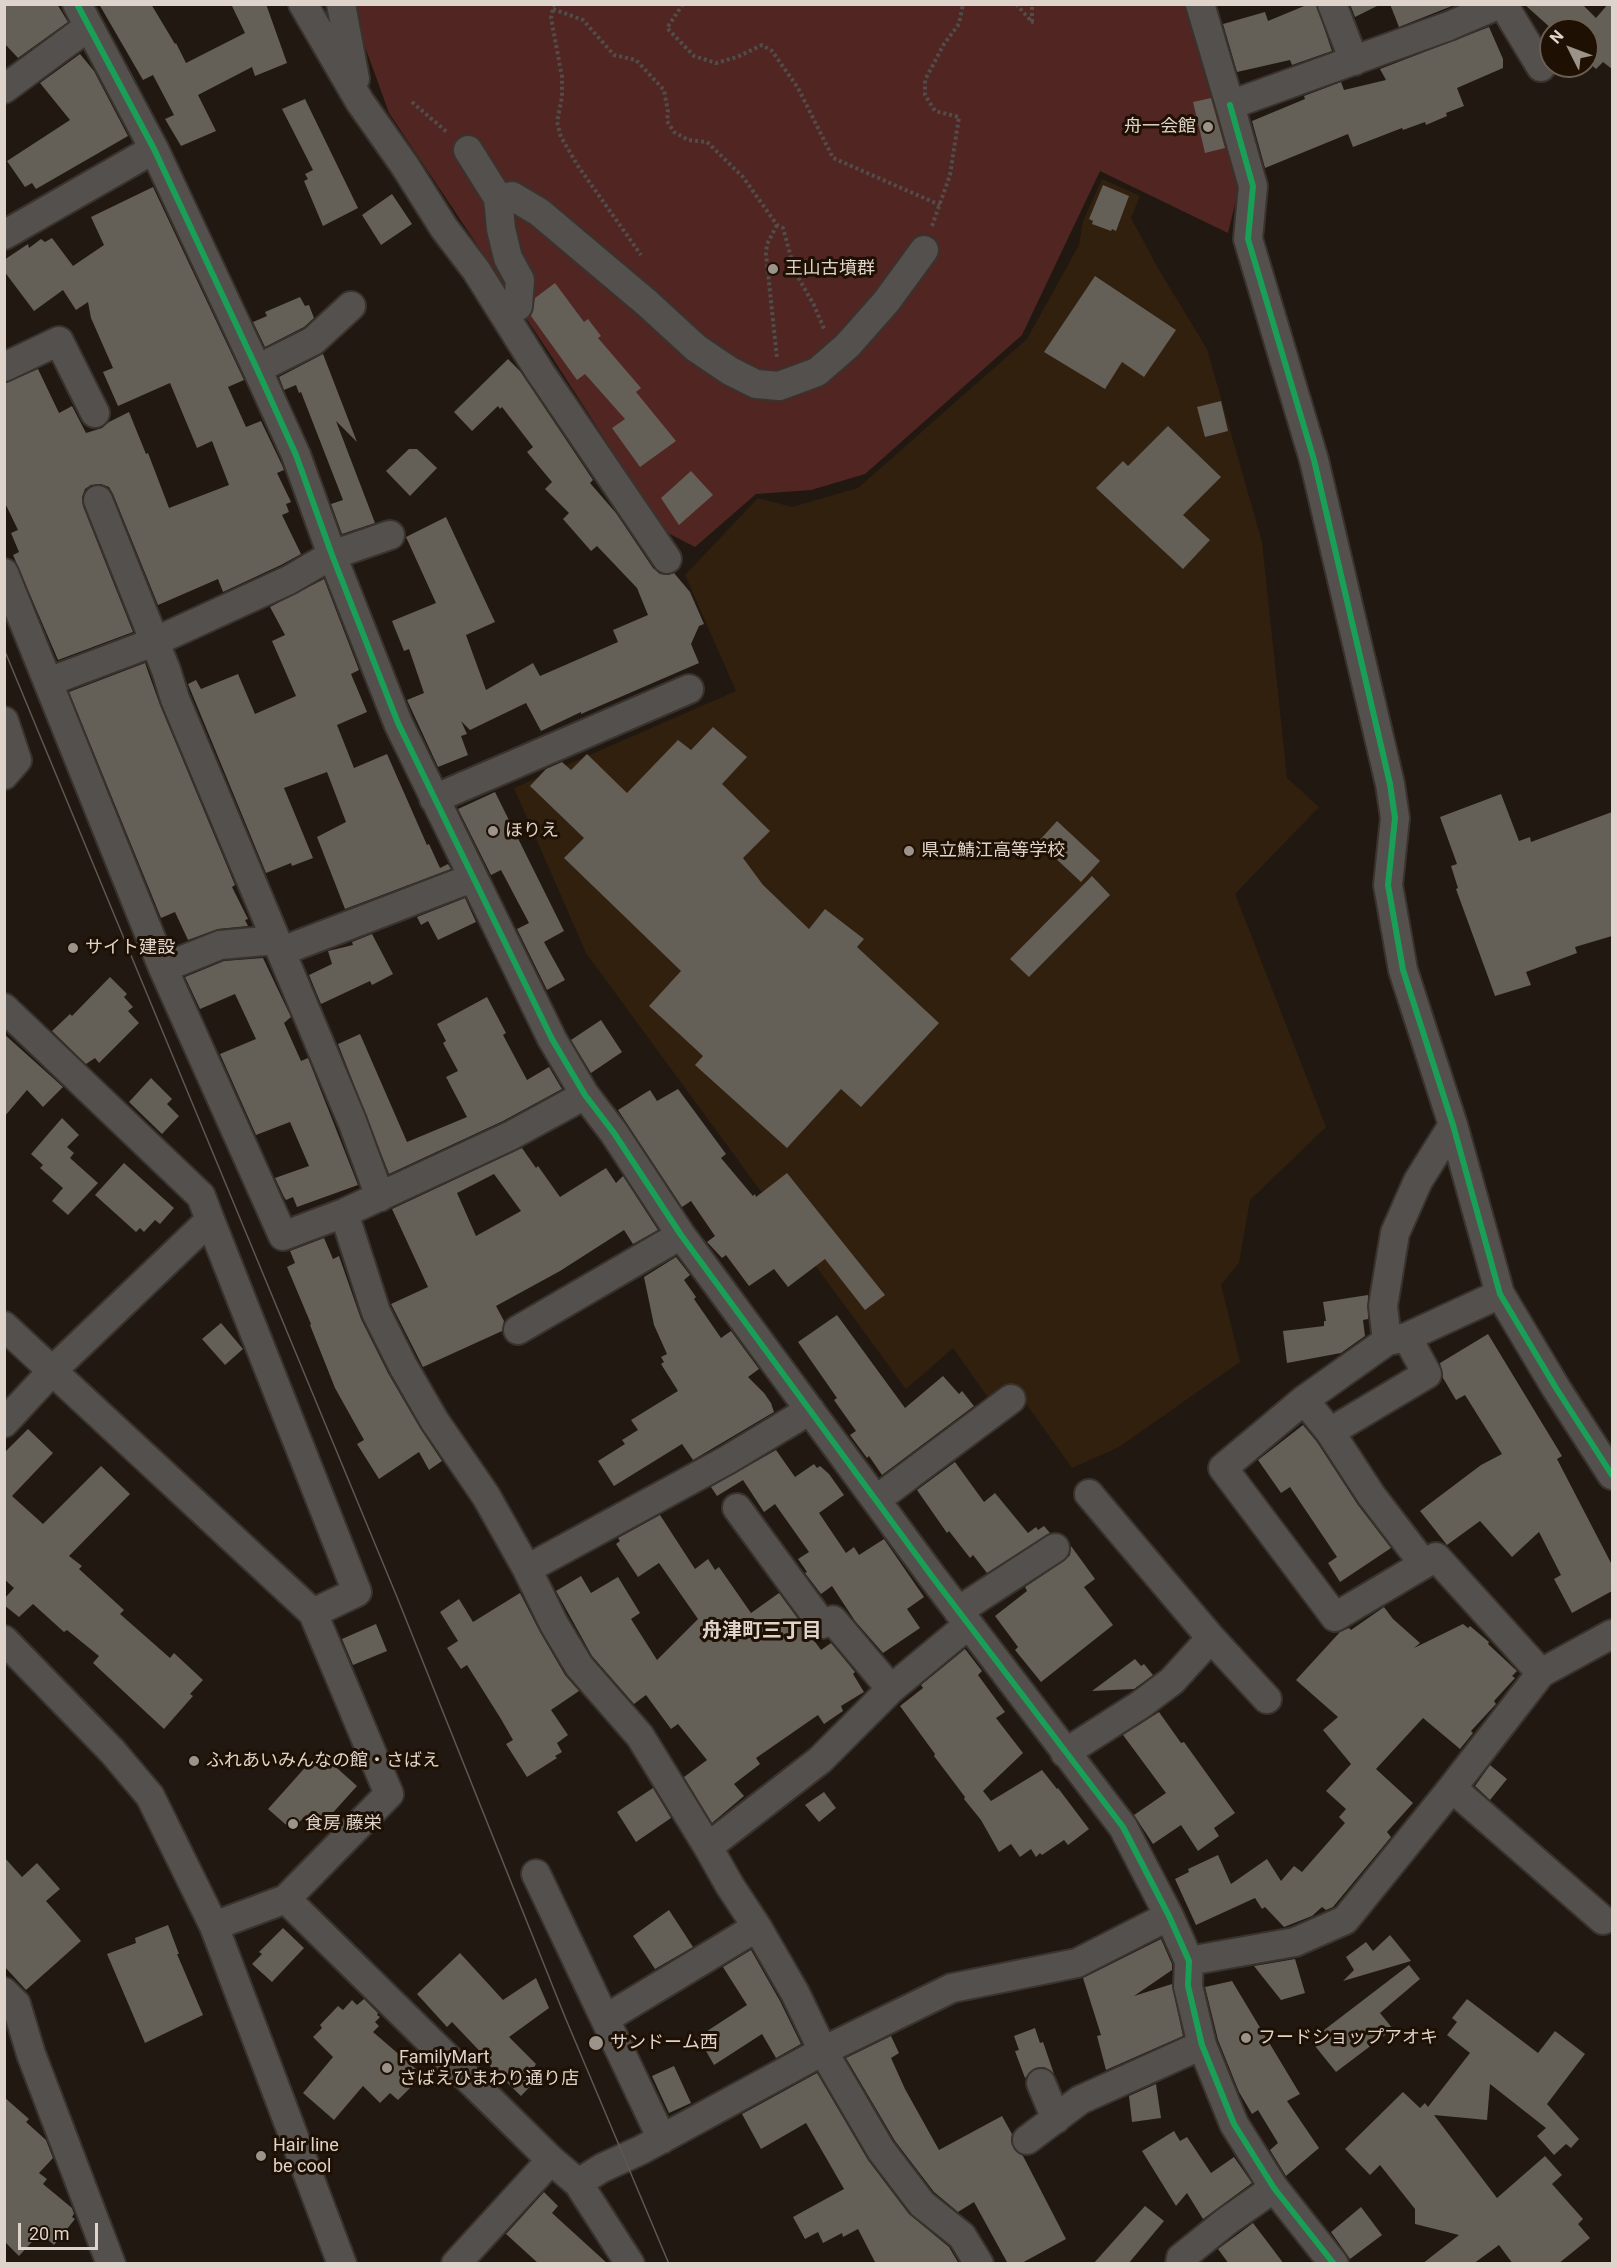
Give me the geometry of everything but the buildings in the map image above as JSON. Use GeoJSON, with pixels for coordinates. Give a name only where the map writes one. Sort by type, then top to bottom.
{"type":"FeatureCollection","features":[{"type":"Feature","properties":{"kind":"street"},"geometry":{"type":"LineString","coordinates":[[303,4],[360,102],[405,166],[444,228],[476,270],[540,372],[667,559]]}},
{"type":"Feature","properties":{"kind":"street"},"geometry":{"type":"LineString","coordinates":[[341,4],[360,102]]}},
{"type":"Feature","properties":{"kind":"street"},"geometry":{"type":"LineString","coordinates":[[1200,4],[1253,186],[1248,239],[1314,460],[1390,784],[1395,818],[1388,885],[1403,970],[1453,1125],[1500,1294],[1541,1364],[1612,1475]]}},
{"type":"Feature","properties":{"kind":"street"},"geometry":{"type":"LineString","coordinates":[[1332,4],[1354,61]]}},
{"type":"Feature","properties":{"kind":"street"},"geometry":{"type":"LineString","coordinates":[[1230,105],[1449,26],[1501,4],[1539,64]]}},
{"type":"Feature","properties":{"kind":"street"},"geometry":{"type":"LineString","coordinates":[[4,89],[83,16],[154,149],[257,369],[296,455],[332,555],[398,723],[552,1039],[585,1095],[614,1133],[681,1235],[963,1618],[1123,1827],[1169,1916],[1189,1961],[1188,1986],[1202,2045],[1234,2124],[1274,2188],[1334,2264]]}},
{"type":"Feature","properties":{"kind":"street"},"geometry":{"type":"LineString","coordinates":[[4,235],[154,149]]}},
{"type":"Feature","properties":{"kind":"street"},"geometry":{"type":"LineString","coordinates":[[468,150],[498,198],[501,229],[508,258],[520,280],[518,306]]}},
{"type":"Feature","properties":{"kind":"street"},"geometry":{"type":"LineString","coordinates":[[498,198],[512,196],[539,212],[647,303],[696,348],[730,371],[756,384],[778,386],[817,372],[842,351],[886,302],[924,250]]}},
{"type":"Feature","properties":{"kind":"street"},"geometry":{"type":"LineString","coordinates":[[257,369],[313,341],[351,306]]}},
{"type":"Feature","properties":{"kind":"street"},"geometry":{"type":"LineString","coordinates":[[4,367],[59,341],[95,413]]}},
{"type":"Feature","properties":{"kind":"street"},"geometry":{"type":"LineString","coordinates":[[98,500],[166,670],[175,699],[366,1153],[380,1197]]}},
{"type":"Feature","properties":{"kind":"street"},"geometry":{"type":"LineString","coordinates":[[48,682],[154,642],[289,580],[332,555],[390,535]]}},
{"type":"Feature","properties":{"kind":"street"},"geometry":{"type":"LineString","coordinates":[[4,573],[163,968],[283,1236],[380,1197],[510,1136],[585,1095]]}},
{"type":"Feature","properties":{"kind":"street"},"geometry":{"type":"LineString","coordinates":[[434,799],[689,689]]}},
{"type":"Feature","properties":{"kind":"street"},"geometry":{"type":"LineString","coordinates":[[4,721],[17,760],[4,775]]}},
{"type":"Feature","properties":{"kind":"street"},"geometry":{"type":"LineString","coordinates":[[163,968],[220,945],[279,946],[472,878]]}},
{"type":"Feature","properties":{"kind":"street"},"geometry":{"type":"LineString","coordinates":[[4,1008],[201,1196],[357,1592],[313,1613]]}},
{"type":"Feature","properties":{"kind":"street"},"geometry":{"type":"LineString","coordinates":[[1330,1432],[1427,1374],[1397,1339],[1383,1306],[1395,1233],[1418,1181],[1453,1125]]}},
{"type":"Feature","properties":{"kind":"street"},"geometry":{"type":"LineString","coordinates":[[344,1213],[376,1312],[403,1366],[434,1420],[486,1496],[579,1666],[640,1736],[730,1887],[757,1927],[795,1993],[823,2050],[881,2150],[922,2204],[962,2236],[979,2264]]}},
{"type":"Feature","properties":{"kind":"street"},"geometry":{"type":"LineString","coordinates":[[4,1423],[54,1369],[210,1220]]}},
{"type":"Feature","properties":{"kind":"street"},"geometry":{"type":"LineString","coordinates":[[518,1330],[681,1235]]}},
{"type":"Feature","properties":{"kind":"street"},"geometry":{"type":"LineString","coordinates":[[1500,1294],[1397,1339],[1304,1400],[1223,1468],[1335,1617],[1436,1557],[1541,1673]]}},
{"type":"Feature","properties":{"kind":"street"},"geometry":{"type":"LineString","coordinates":[[4,1326],[54,1369],[313,1613],[389,1794],[286,1899],[214,1926]]}},
{"type":"Feature","properties":{"kind":"street"},"geometry":{"type":"LineString","coordinates":[[876,1500],[1011,1399]]}},
{"type":"Feature","properties":{"kind":"street"},"geometry":{"type":"LineString","coordinates":[[1304,1400],[1330,1432],[1371,1495],[1423,1563]]}},
{"type":"Feature","properties":{"kind":"street"},"geometry":{"type":"LineString","coordinates":[[527,1569],[727,1460],[810,1410]]}},
{"type":"Feature","properties":{"kind":"street"},"geometry":{"type":"LineString","coordinates":[[1089,1494],[1211,1638],[1267,1699]]}},
{"type":"Feature","properties":{"kind":"street"},"geometry":{"type":"LineString","coordinates":[[737,1508],[813,1632],[833,1620],[891,1689]]}},
{"type":"Feature","properties":{"kind":"street"},"geometry":{"type":"LineString","coordinates":[[708,1847],[820,1760],[963,1618],[1055,1548]]}},
{"type":"Feature","properties":{"kind":"street"},"geometry":{"type":"LineString","coordinates":[[1065,1753],[1140,1705],[1172,1681],[1211,1638]]}},
{"type":"Feature","properties":{"kind":"street"},"geometry":{"type":"LineString","coordinates":[[1189,1961],[1295,1942],[1345,1920],[1541,1673],[1608,1643]]}},
{"type":"Feature","properties":{"kind":"street"},"geometry":{"type":"LineString","coordinates":[[8,1652],[111,1751],[150,1796],[214,1926],[342,2264]]}},
{"type":"Feature","properties":{"kind":"street"},"geometry":{"type":"LineString","coordinates":[[1452,1788],[1603,1920]]}},
{"type":"Feature","properties":{"kind":"street"},"geometry":{"type":"LineString","coordinates":[[537,1874],[605,2019],[651,2144]]}},
{"type":"Feature","properties":{"kind":"street"},"geometry":{"type":"LineString","coordinates":[[286,1899],[551,2160],[578,2183],[630,2264]]}},
{"type":"Feature","properties":{"kind":"street"},"geometry":{"type":"LineString","coordinates":[[578,2183],[823,2050],[952,1988],[1077,1963],[1169,1916]]}},
{"type":"Feature","properties":{"kind":"street"},"geometry":{"type":"LineString","coordinates":[[605,2019],[757,1927]]}},
{"type":"Feature","properties":{"kind":"street"},"geometry":{"type":"LineString","coordinates":[[8,2004],[32,2054],[103,2258]]}},
{"type":"Feature","properties":{"kind":"street"},"geometry":{"type":"LineString","coordinates":[[1027,2140],[1080,2100],[1202,2045]]}},
{"type":"Feature","properties":{"kind":"street"},"geometry":{"type":"LineString","coordinates":[[1041,2083],[1056,2119]]}},
{"type":"Feature","properties":{"kind":"street"},"geometry":{"type":"LineString","coordinates":[[456,2264],[551,2160]]}},
{"type":"Feature","properties":{"kind":"street"},"geometry":{"type":"LineString","coordinates":[[1180,2264],[1181,2258],[1227,2221],[1274,2188]]}},
{"type":"Feature","properties":{"kind":"path"},"geometry":{"type":"LineString","coordinates":[[683,4],[667,28],[694,56],[716,63],[737,57],[762,45],[772,51],[798,88],[833,158],[940,205]]}},
{"type":"Feature","properties":{"kind":"path"},"geometry":{"type":"LineString","coordinates":[[924,250],[950,176],[959,117],[935,111],[924,95],[925,80],[944,44],[959,24],[963,4]]}},
{"type":"Feature","properties":{"kind":"path"},"geometry":{"type":"LineString","coordinates":[[1016,4],[1032,22],[1032,4]]}},
{"type":"Feature","properties":{"kind":"path"},"geometry":{"type":"LineString","coordinates":[[641,255],[578,166],[561,137],[557,122],[562,97],[561,77],[551,18],[553,7],[584,20],[614,55],[636,60],[664,90],[668,112],[667,121],[674,132],[688,140],[707,142],[743,177],[777,225],[783,228],[795,272],[818,313],[829,343],[842,351]]}},
{"type":"Feature","properties":{"kind":"path"},"geometry":{"type":"LineString","coordinates":[[412,102],[468,150]]}},
{"type":"Feature","properties":{"kind":"path"},"geometry":{"type":"LineString","coordinates":[[777,225],[767,244],[766,254],[774,319],[778,386]]}},
{"type":"Feature","properties":{"kind":"shaded area","name":"王山古墳群"},"geometry":{"type":"Polygon","coordinates":[[[350,5],[1190,5],[1245,192],[1236,200],[1228,233],[1100,171],[1022,335],[865,474],[811,490],[756,494],[695,547],[664,531],[550,354],[389,113],[350,5]]]}},
{"type":"Feature","properties":{"kind":"shaded area","name":"県立鯖江高等学校"},"geometry":{"type":"Polygon","coordinates":[[[1102,179],[1140,196],[1131,218],[1159,270],[1207,349],[1262,542],[1287,778],[1319,807],[1235,894],[1326,1127],[1250,1200],[1239,1263],[1221,1285],[1240,1362],[1119,1447],[1072,1468],[1017,1391],[989,1399],[953,1348],[906,1389],[586,953],[514,788],[736,691],[685,575],[758,498],[792,507],[858,488],[1027,339],[1079,245],[1083,221],[1102,179]]]}},
{"type":"Feature","properties":{"kind":"tram line"},"geometry":{"type":"LineString","coordinates":[[4,649],[397,1597],[565,2017],[669,2264]]}},
{"type":"Feature","properties":{"kind":"cycle path"},"geometry":{"type":"LineString","coordinates":[[77,4],[154,149],[257,369],[296,455],[332,555],[398,723],[552,1039],[585,1095],[614,1133],[681,1235],[931,1575],[1123,1827],[1169,1916],[1189,1961],[1188,1986],[1202,2045],[1234,2124],[1274,2188],[1334,2264]]}},
{"type":"Feature","properties":{"kind":"cycle path"},"geometry":{"type":"LineString","coordinates":[[1230,105],[1253,186],[1248,239],[1314,460],[1390,784],[1395,818],[1388,885],[1403,970],[1453,1125],[1500,1294],[1556,1388],[1612,1475]]}},
{"type":"Feature","properties":{"kind":"place","name":"舟一会館"},"geometry":{"type":"Point","coordinates":[1208,127]}},
{"type":"Feature","properties":{"kind":"place","name":"王山古墳群"},"geometry":{"type":"Point","coordinates":[773,269]}},
{"type":"Feature","properties":{"kind":"place","name":"ほりえ"},"geometry":{"type":"Point","coordinates":[493,831]}},
{"type":"Feature","properties":{"kind":"place","name":"県立鯖江高等学校"},"geometry":{"type":"Point","coordinates":[909,851]}},
{"type":"Feature","properties":{"kind":"place","name":"サイト建設"},"geometry":{"type":"Point","coordinates":[73,948]}},
{"type":"Feature","properties":{"kind":"place","name":"ふれあいみんなの館・さばえ"},"geometry":{"type":"Point","coordinates":[194,1761]}},
{"type":"Feature","properties":{"kind":"place","name":"食房 藤栄"},"geometry":{"type":"Point","coordinates":[293,1824]}},
{"type":"Feature","properties":{"kind":"place","name":"フードショップアオキ"},"geometry":{"type":"Point","coordinates":[1246,2038]}},
{"type":"Feature","properties":{"kind":"place","name":"サンドーム西"},"geometry":{"type":"Point","coordinates":[596,2043]}},
{"type":"Feature","properties":{"kind":"place","name":"FamilyMart さばえひまわり通り店"},"geometry":{"type":"Point","coordinates":[387,2068]}},
{"type":"Feature","properties":{"kind":"place","name":"Hair line be cool"},"geometry":{"type":"Point","coordinates":[261,2156]}},
{"type":"Feature","properties":{"kind":"district","name":"舟津町三丁目"},"geometry":{"type":"Point","coordinates":[762,1632]}}]}
